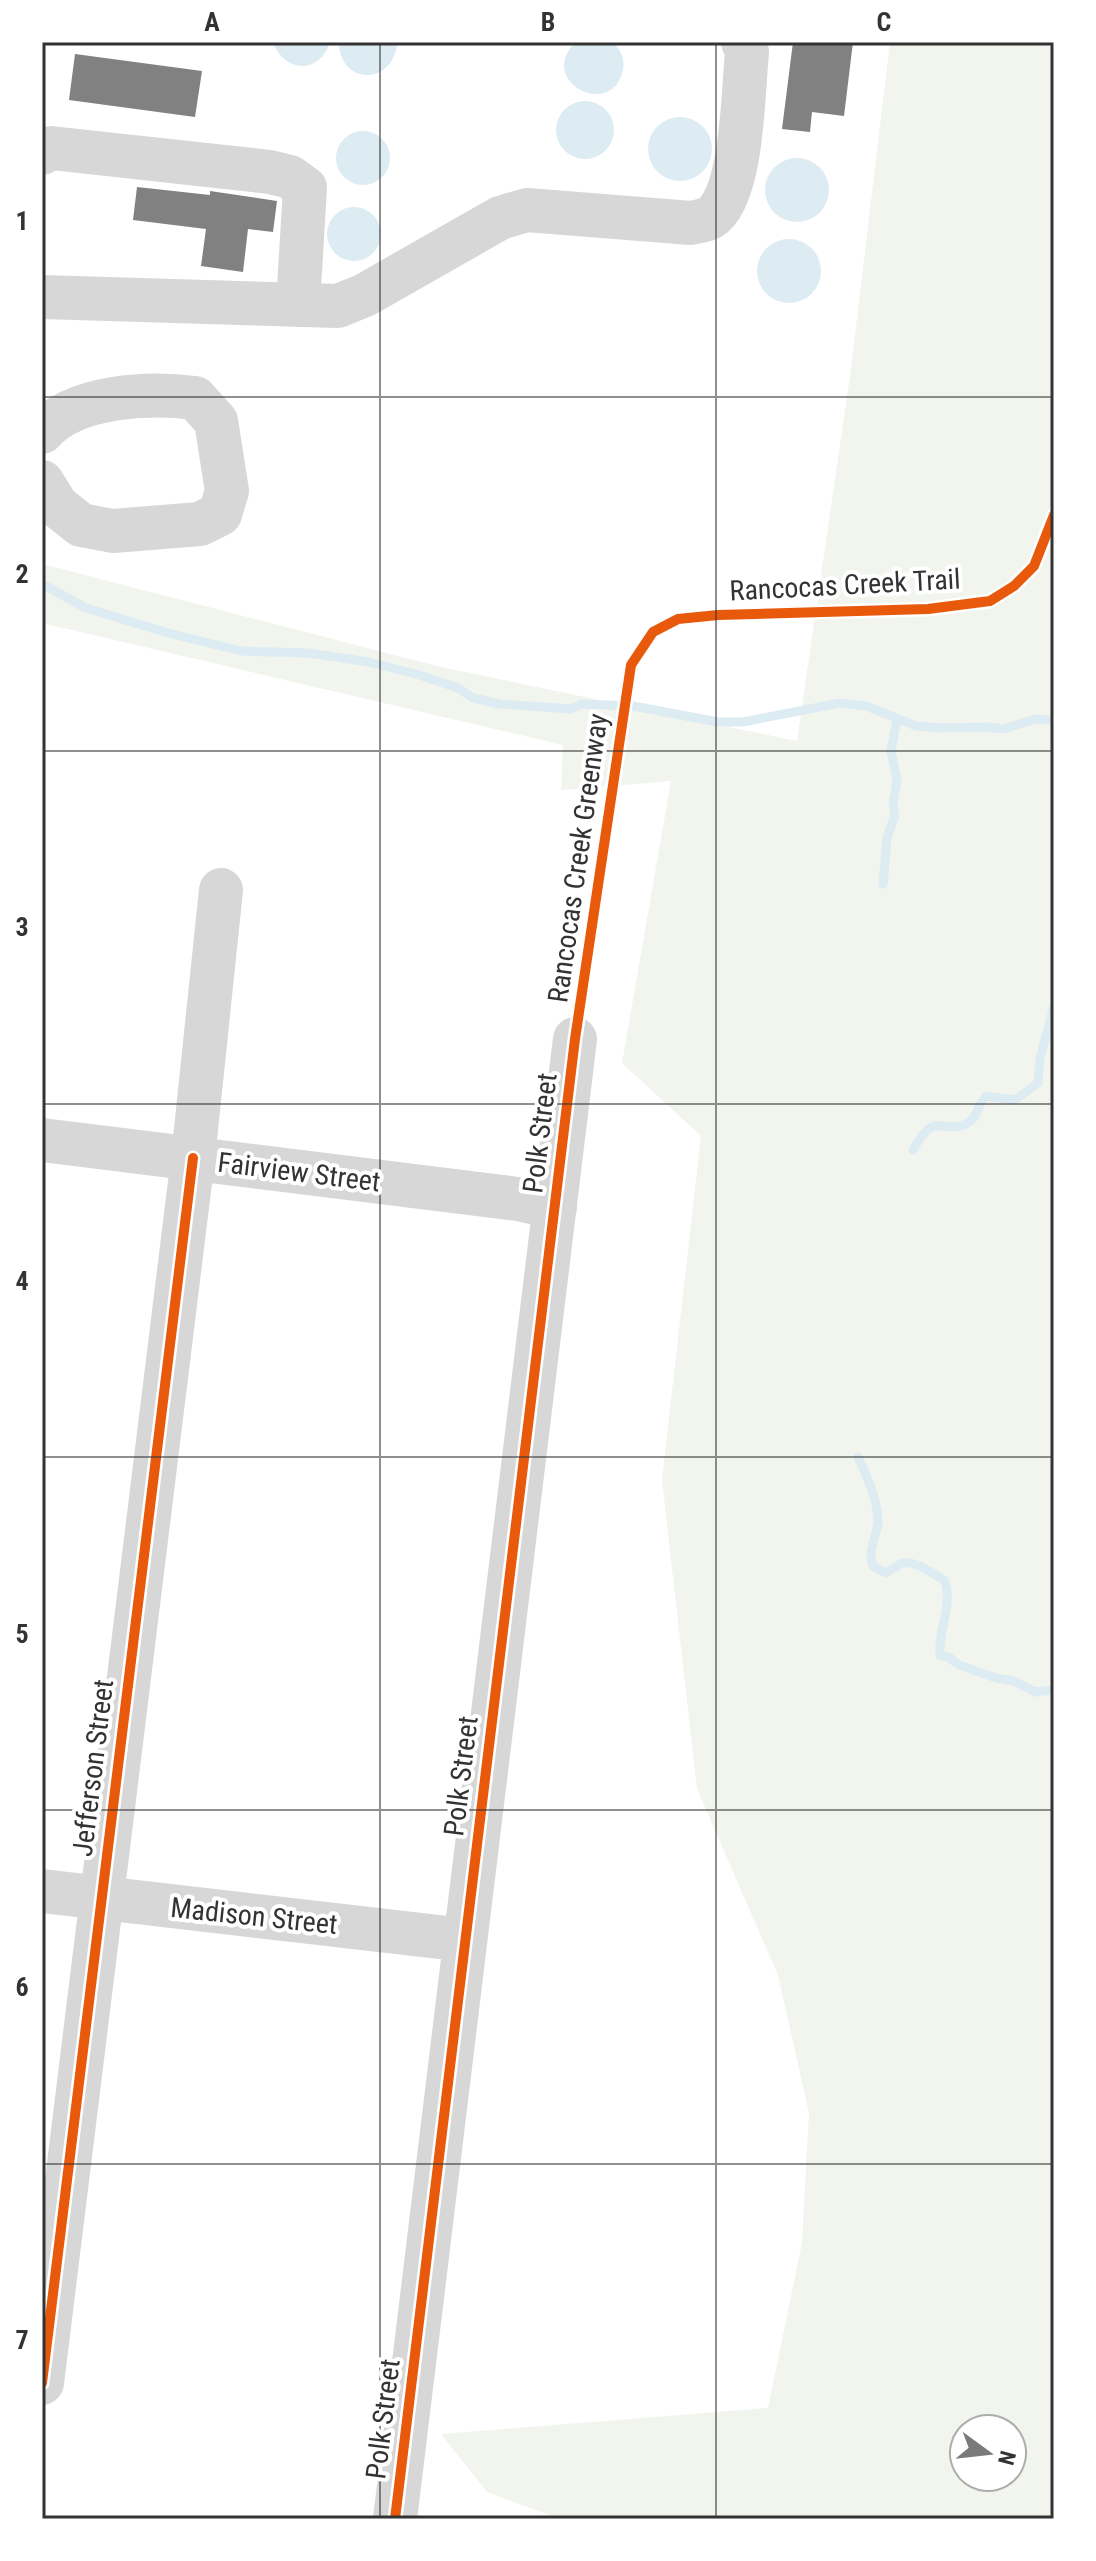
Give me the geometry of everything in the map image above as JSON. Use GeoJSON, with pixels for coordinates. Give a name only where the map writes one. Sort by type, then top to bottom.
{"type":"FeatureCollection","features":[{"type":"Feature","properties":{"kind":"street"},"geometry":{"type":"LineString","coordinates":[[42,297],[338,306],[365,295],[500,218],[527,210],[691,223],[712,217],[726,199],[736,165],[747,52],[743,42]]}},
{"type":"Feature","properties":{"kind":"street"},"geometry":{"type":"LineString","coordinates":[[42,153],[51,148],[270,172],[290,177],[305,188],[298,305]]}},
{"type":"Feature","properties":{"kind":"street"},"geometry":{"type":"LineString","coordinates":[[42,432],[50,423],[98,401],[163,394],[195,398],[216,421],[227,491],[220,514],[200,524],[113,531],[81,525],[57,506],[42,482]]}},
{"type":"Feature","properties":{"kind":"street","name":"Jefferson Street"},"geometry":{"type":"LineString","coordinates":[[42,2383],[193,1158],[221,890]]}},
{"type":"Feature","properties":{"kind":"street","name":"Polk Street"},"geometry":{"type":"LineString","coordinates":[[395,2519],[575,1039]]}},
{"type":"Feature","properties":{"kind":"street","name":"Fairview Street"},"geometry":{"type":"LineString","coordinates":[[42,1140],[518,1199],[555,1207]]}},
{"type":"Feature","properties":{"kind":"street","name":"Madison Street"},"geometry":{"type":"LineString","coordinates":[[42,1891],[465,1940]]}},
{"type":"Feature","properties":{"kind":"shaded area"},"geometry":{"type":"Polygon","coordinates":[[[273,42],[330,42],[318,60],[302,66],[285,60],[273,42]]]}},
{"type":"Feature","properties":{"kind":"shaded area"},"geometry":{"type":"Polygon","coordinates":[[[339,42],[397,42],[397,45],[393,59],[385,68],[376,74],[366,75],[347,66],[341,56],[339,42]]]}},
{"type":"Feature","properties":{"kind":"shaded area"},"geometry":{"type":"Polygon","coordinates":[[[576,42],[612,42],[615,45],[622,54],[623,62],[616,85],[605,93],[592,94],[580,90],[570,81],[564,70],[566,56],[576,42]]]}},
{"type":"Feature","properties":{"kind":"shaded area"},"geometry":{"type":"Polygon","coordinates":[[[890,42],[1054,42],[1054,2519],[560,2519],[487,2492],[441,2434],[768,2408],[802,2243],[809,2113],[778,1975],[697,1789],[662,1480],[701,1136],[622,1063],[671,781],[561,790],[563,745],[42,623],[42,564],[441,667],[797,741],[851,369],[890,42]]]}},
{"type":"Feature","properties":{"kind":"shaded area"},"geometry":{"type":"Polygon","coordinates":[[[585,101],[606,109],[614,130],[606,151],[585,159],[564,151],[556,130],[564,109],[585,101]]]}},
{"type":"Feature","properties":{"kind":"shaded area"},"geometry":{"type":"Polygon","coordinates":[[[674,117],[686,117],[703,126],[710,137],[710,161],[703,172],[686,181],[674,181],[662,176],[653,167],[648,155],[648,143],[653,131],[662,122],[674,117]]]}},
{"type":"Feature","properties":{"kind":"shaded area"},"geometry":{"type":"Polygon","coordinates":[[[363,131],[382,139],[390,158],[382,177],[363,185],[344,177],[336,158],[344,139],[363,131]]]}},
{"type":"Feature","properties":{"kind":"shaded area"},"geometry":{"type":"Polygon","coordinates":[[[791,158],[803,158],[820,167],[827,178],[827,202],[820,213],[803,222],[791,222],[779,217],[770,208],[765,196],[765,184],[770,172],[779,163],[791,158]]]}},
{"type":"Feature","properties":{"kind":"shaded area"},"geometry":{"type":"Polygon","coordinates":[[[354,207],[373,215],[381,234],[373,253],[354,261],[335,253],[327,234],[335,215],[354,207]]]}},
{"type":"Feature","properties":{"kind":"shaded area"},"geometry":{"type":"Polygon","coordinates":[[[783,239],[795,239],[812,248],[819,259],[819,283],[812,294],[795,303],[783,303],[771,298],[762,289],[757,277],[757,265],[762,253],[771,244],[783,239]]]}},
{"type":"Feature","properties":{"kind":"building"},"geometry":{"type":"Polygon","coordinates":[[[793,42],[853,42],[844,116],[812,112],[810,132],[782,129],[793,42]]]}},
{"type":"Feature","properties":{"kind":"building"},"geometry":{"type":"Polygon","coordinates":[[[75,54],[202,71],[195,117],[69,100],[75,54]]]}},
{"type":"Feature","properties":{"kind":"building"},"geometry":{"type":"Polygon","coordinates":[[[137,187],[210,195],[210,191],[277,201],[273,232],[248,229],[243,272],[201,266],[206,229],[133,220],[137,187]]]}},
{"type":"Feature","properties":{"kind":"waterway"},"geometry":{"type":"LineString","coordinates":[[42,584],[86,608],[168,633],[241,651],[309,653],[368,662],[416,674],[458,688],[473,698],[500,704],[571,709],[582,704],[633,706],[718,722],[743,722],[840,703],[866,706],[916,726],[939,728],[1003,729],[1036,719],[1054,720]]}},
{"type":"Feature","properties":{"kind":"waterway"},"geometry":{"type":"LineString","coordinates":[[883,884],[887,838],[895,815],[893,804],[897,781],[891,751],[897,719]]}},
{"type":"Feature","properties":{"kind":"waterway"},"geometry":{"type":"LineString","coordinates":[[913,1150],[921,1137],[934,1126],[952,1127],[968,1123],[986,1096],[1015,1100],[1038,1083],[1040,1058],[1054,1007]]}},
{"type":"Feature","properties":{"kind":"waterway"},"geometry":{"type":"LineString","coordinates":[[858,1457],[878,1515],[871,1550],[873,1566],[886,1573],[903,1563],[914,1564],[945,1581],[947,1599],[940,1655],[959,1665],[1014,1681],[1035,1692],[1054,1690]]}},
{"type":"Feature","properties":{"kind":"cycle path","name":"Rancocas Creek Trail"},"geometry":{"type":"LineString","coordinates":[[395,2519],[575,1039],[631,665],[653,632],[678,619],[928,609],[990,601],[1014,586],[1034,566],[1054,515]]}},
{"type":"Feature","properties":{"kind":"cycle path"},"geometry":{"type":"LineString","coordinates":[[42,2383],[193,1158]]}}]}
